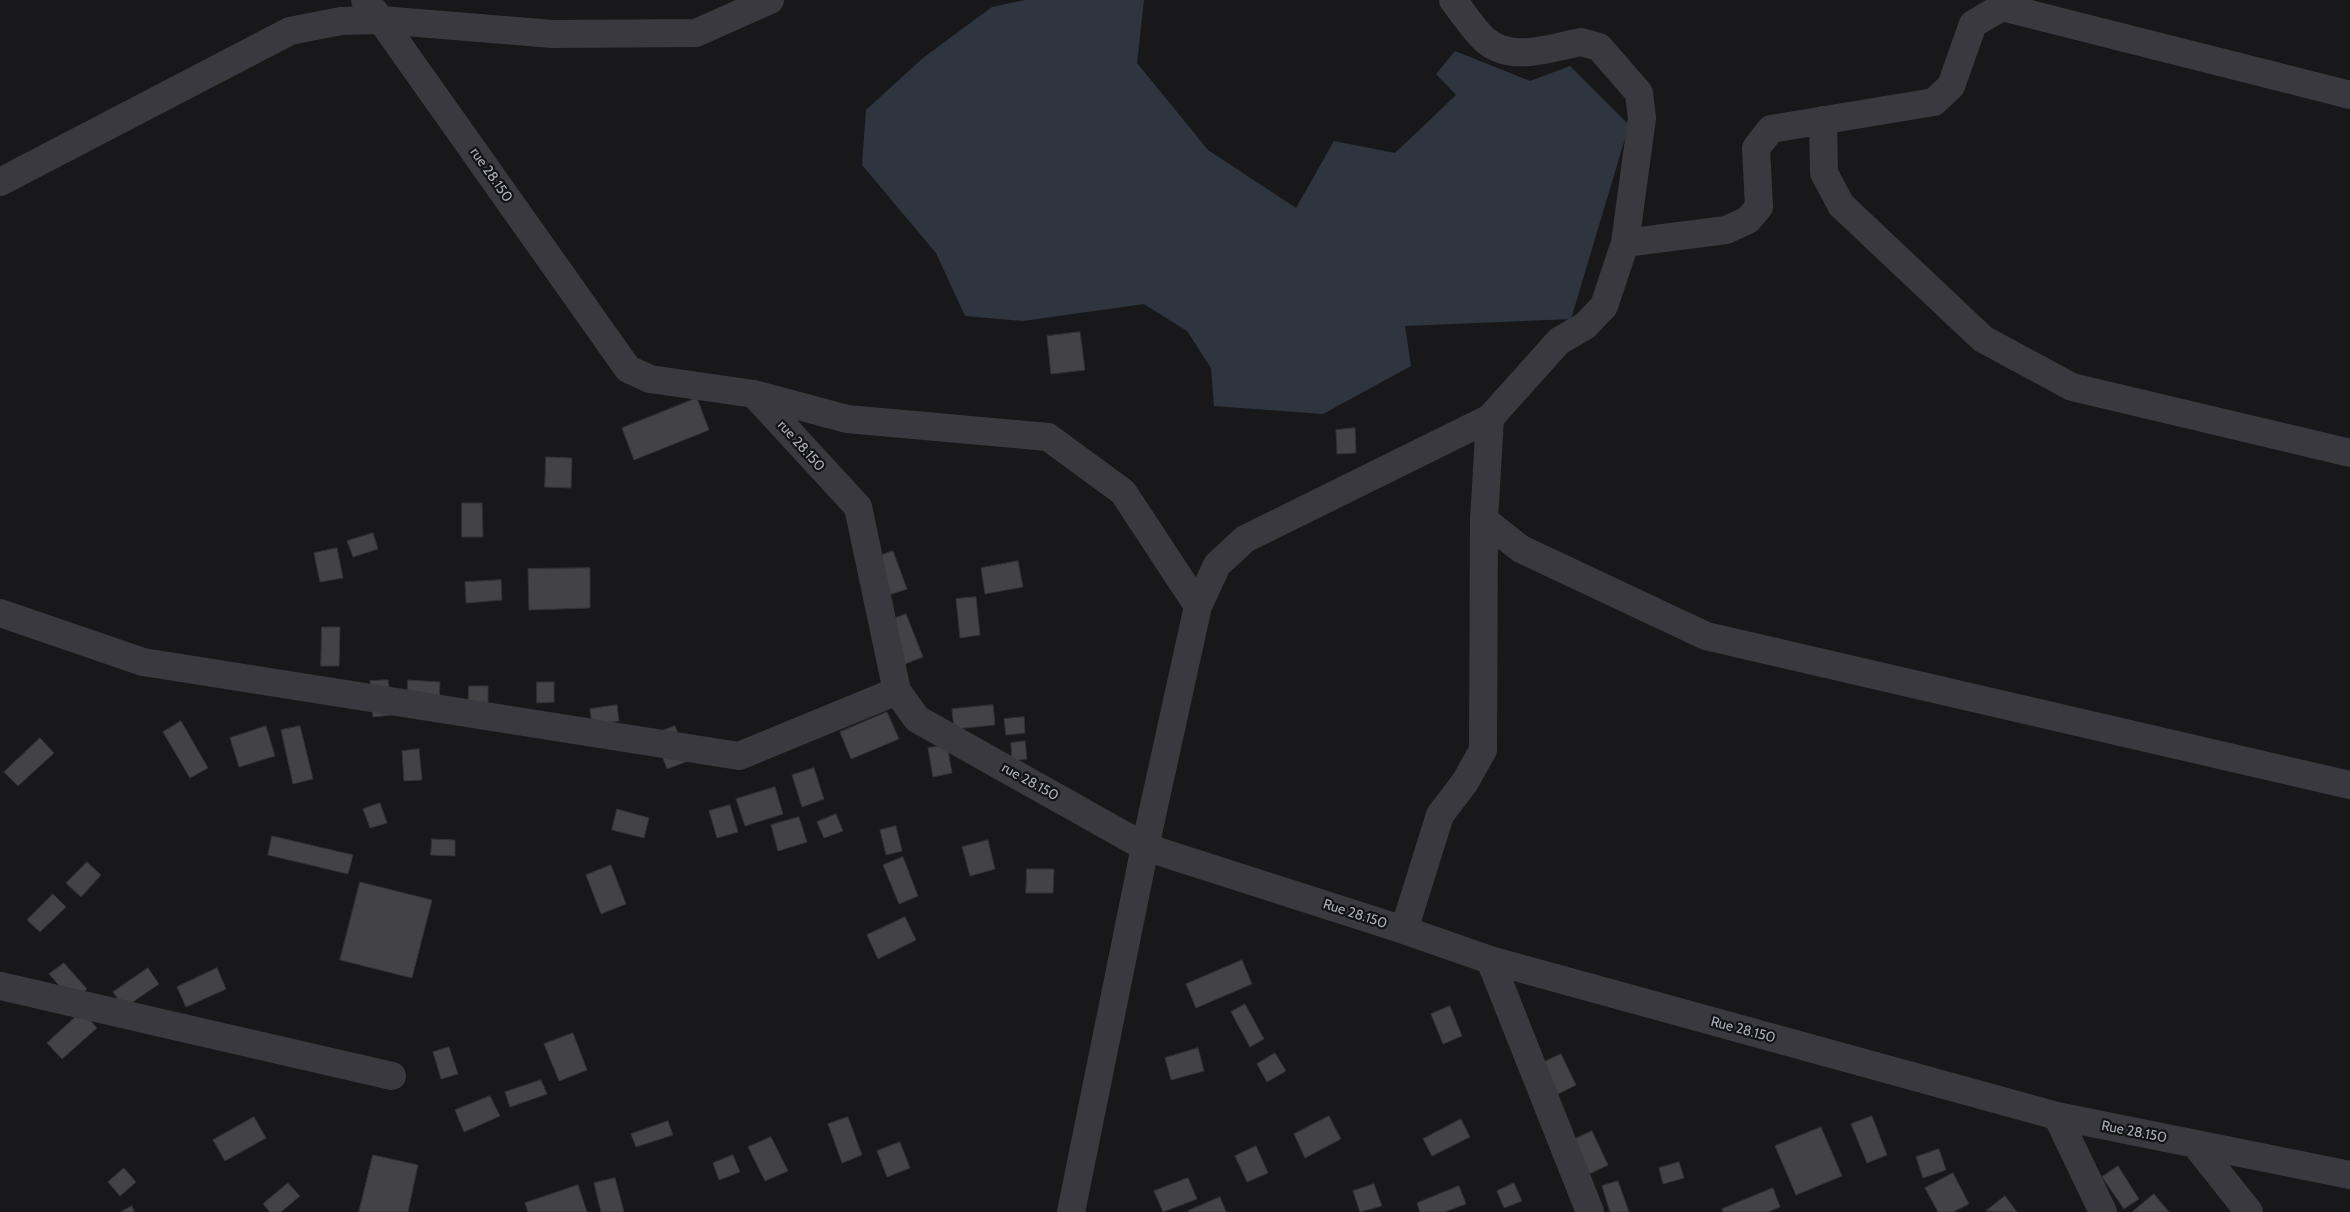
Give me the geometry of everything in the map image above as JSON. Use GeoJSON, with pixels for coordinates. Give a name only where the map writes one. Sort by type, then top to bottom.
{"type":"FeatureCollection","features":[{"type":"Feature","properties":{"kind":"street"},"geometry":{"type":"LineString","coordinates":[[0,182],[290,31],[341,21],[373,10],[553,34],[696,33],[770,0]]}},
{"type":"Feature","properties":{"kind":"street"},"geometry":{"type":"LineString","coordinates":[[1071,1212],[1145,847],[1198,606],[1217,565],[1245,539],[1490,418],[1560,341],[1585,326],[1604,306],[1625,243],[1642,118],[1639,93],[1600,48],[1592,44],[1581,42],[1514,54],[1503,51],[1484,39],[1454,0]]}},
{"type":"Feature","properties":{"kind":"street"},"geometry":{"type":"LineString","coordinates":[[1625,243],[1726,230],[1748,220],[1759,207],[1756,148],[1771,129],[1934,102],[1951,86],[1973,24],[2002,7],[2350,95]]}},
{"type":"Feature","properties":{"kind":"street","name":"rue 28.150"},"geometry":{"type":"LineString","coordinates":[[373,10],[628,369],[650,379],[754,394],[847,419],[1048,437],[1123,492],[1198,606]]}},
{"type":"Feature","properties":{"kind":"street"},"geometry":{"type":"LineString","coordinates":[[1823,120],[1824,173],[1841,205],[1983,339],[2072,387],[2350,453]]}},
{"type":"Feature","properties":{"kind":"street","name":"rue 28.150"},"geometry":{"type":"LineString","coordinates":[[754,394],[858,507],[897,691],[917,719],[1145,847]]}},
{"type":"Feature","properties":{"kind":"street"},"geometry":{"type":"LineString","coordinates":[[1404,930],[1440,815],[1465,782],[1483,750],[1484,520],[1490,418]]}},
{"type":"Feature","properties":{"kind":"street"},"geometry":{"type":"LineString","coordinates":[[1484,520],[1521,549],[1706,636],[2350,785]]}},
{"type":"Feature","properties":{"kind":"street"},"geometry":{"type":"LineString","coordinates":[[0,613],[143,662],[739,756],[897,691]]}},
{"type":"Feature","properties":{"kind":"street","name":"Rue 28.150"},"geometry":{"type":"LineString","coordinates":[[1145,847],[1404,930],[1490,960],[2057,1116],[2350,1175]]}},
{"type":"Feature","properties":{"kind":"street"},"geometry":{"type":"LineString","coordinates":[[1490,960],[1590,1212]]}},
{"type":"Feature","properties":{"kind":"street"},"geometry":{"type":"LineString","coordinates":[[0,986],[392,1076]]}},
{"type":"Feature","properties":{"kind":"street"},"geometry":{"type":"LineString","coordinates":[[2057,1116],[2103,1212]]}},
{"type":"Feature","properties":{"kind":"street"},"geometry":{"type":"LineString","coordinates":[[2195,1144],[2249,1212]]}},
{"type":"Feature","properties":{"kind":"shaded area"},"geometry":{"type":"Polygon","coordinates":[[[1025,0],[1144,0],[1137,63],[1208,150],[1296,208],[1334,141],[1395,153],[1456,95],[1436,74],[1455,51],[1530,81],[1570,66],[1629,125],[1571,319],[1405,326],[1411,366],[1323,414],[1214,406],[1211,368],[1187,331],[1144,304],[1023,321],[965,316],[936,253],[862,165],[866,110],[923,58],[992,7],[1025,0]]]}},
{"type":"Feature","properties":{"kind":"building"},"geometry":{"type":"Polygon","coordinates":[[[1080,332],[1085,370],[1051,374],[1047,336],[1080,332]]]}},
{"type":"Feature","properties":{"kind":"building"},"geometry":{"type":"Polygon","coordinates":[[[697,398],[709,430],[634,460],[622,428],[697,398]]]}},
{"type":"Feature","properties":{"kind":"building"},"geometry":{"type":"Polygon","coordinates":[[[1355,428],[1356,453],[1337,454],[1336,430],[1355,428]]]}},
{"type":"Feature","properties":{"kind":"building"},"geometry":{"type":"Polygon","coordinates":[[[546,457],[572,458],[571,488],[545,487],[546,457]]]}},
{"type":"Feature","properties":{"kind":"building"},"geometry":{"type":"Polygon","coordinates":[[[462,503],[482,503],[483,537],[462,537],[462,503]]]}},
{"type":"Feature","properties":{"kind":"building"},"geometry":{"type":"Polygon","coordinates":[[[373,533],[378,549],[353,557],[347,541],[373,533]]]}},
{"type":"Feature","properties":{"kind":"building"},"geometry":{"type":"Polygon","coordinates":[[[337,548],[343,578],[320,582],[314,553],[337,548]]]}},
{"type":"Feature","properties":{"kind":"building"},"geometry":{"type":"Polygon","coordinates":[[[893,551],[907,589],[886,596],[873,558],[893,551]]]}},
{"type":"Feature","properties":{"kind":"building"},"geometry":{"type":"Polygon","coordinates":[[[1018,561],[1023,587],[985,594],[981,568],[1018,561]]]}},
{"type":"Feature","properties":{"kind":"building"},"geometry":{"type":"Polygon","coordinates":[[[590,568],[590,608],[529,610],[528,569],[590,568]]]}},
{"type":"Feature","properties":{"kind":"building"},"geometry":{"type":"Polygon","coordinates":[[[501,580],[502,600],[466,603],[465,582],[501,580]]]}},
{"type":"Feature","properties":{"kind":"building"},"geometry":{"type":"Polygon","coordinates":[[[976,597],[980,635],[960,638],[956,599],[976,597]]]}},
{"type":"Feature","properties":{"kind":"building"},"geometry":{"type":"Polygon","coordinates":[[[906,614],[923,657],[902,665],[885,622],[906,614]]]}},
{"type":"Feature","properties":{"kind":"building"},"geometry":{"type":"Polygon","coordinates":[[[322,627],[340,627],[339,666],[321,666],[322,627]]]}},
{"type":"Feature","properties":{"kind":"building"},"geometry":{"type":"Polygon","coordinates":[[[388,680],[391,715],[373,717],[370,681],[388,680]]]}},
{"type":"Feature","properties":{"kind":"building"},"geometry":{"type":"Polygon","coordinates":[[[408,680],[440,682],[439,707],[407,705],[408,680]]]}},
{"type":"Feature","properties":{"kind":"building"},"geometry":{"type":"Polygon","coordinates":[[[537,682],[554,682],[554,702],[537,703],[537,682]]]}},
{"type":"Feature","properties":{"kind":"building"},"geometry":{"type":"Polygon","coordinates":[[[469,686],[488,686],[488,720],[468,719],[469,686]]]}},
{"type":"Feature","properties":{"kind":"building"},"geometry":{"type":"Polygon","coordinates":[[[617,705],[619,721],[592,725],[590,709],[617,705]]]}},
{"type":"Feature","properties":{"kind":"building"},"geometry":{"type":"Polygon","coordinates":[[[993,705],[995,725],[954,729],[952,709],[993,705]]]}},
{"type":"Feature","properties":{"kind":"building"},"geometry":{"type":"Polygon","coordinates":[[[887,712],[899,739],[851,759],[840,732],[887,712]]]}},
{"type":"Feature","properties":{"kind":"building"},"geometry":{"type":"Polygon","coordinates":[[[1024,717],[1025,733],[1006,735],[1004,719],[1024,717]]]}},
{"type":"Feature","properties":{"kind":"building"},"geometry":{"type":"Polygon","coordinates":[[[181,721],[208,768],[190,778],[163,732],[181,721]]]}},
{"type":"Feature","properties":{"kind":"building"},"geometry":{"type":"Polygon","coordinates":[[[266,726],[275,756],[239,767],[230,738],[266,726]]]}},
{"type":"Feature","properties":{"kind":"building"},"geometry":{"type":"Polygon","coordinates":[[[300,726],[313,779],[293,784],[281,730],[300,726]]]}},
{"type":"Feature","properties":{"kind":"building"},"geometry":{"type":"Polygon","coordinates":[[[675,726],[688,761],[667,769],[654,734],[675,726]]]}},
{"type":"Feature","properties":{"kind":"building"},"geometry":{"type":"Polygon","coordinates":[[[40,738],[54,753],[18,786],[4,772],[40,738]]]}},
{"type":"Feature","properties":{"kind":"building"},"geometry":{"type":"Polygon","coordinates":[[[1025,741],[1027,759],[1012,761],[1011,743],[1025,741]]]}},
{"type":"Feature","properties":{"kind":"building"},"geometry":{"type":"Polygon","coordinates":[[[947,745],[952,773],[933,777],[928,748],[947,745]]]}},
{"type":"Feature","properties":{"kind":"building"},"geometry":{"type":"Polygon","coordinates":[[[419,749],[422,780],[404,781],[402,751],[419,749]]]}},
{"type":"Feature","properties":{"kind":"building"},"geometry":{"type":"Polygon","coordinates":[[[814,768],[824,799],[802,807],[792,775],[814,768]]]}},
{"type":"Feature","properties":{"kind":"building"},"geometry":{"type":"Polygon","coordinates":[[[775,787],[783,814],[745,826],[736,799],[775,787]]]}},
{"type":"Feature","properties":{"kind":"building"},"geometry":{"type":"Polygon","coordinates":[[[380,803],[387,823],[370,828],[363,809],[380,803]]]}},
{"type":"Feature","properties":{"kind":"building"},"geometry":{"type":"Polygon","coordinates":[[[730,805],[738,832],[717,838],[709,811],[730,805]]]}},
{"type":"Feature","properties":{"kind":"building"},"geometry":{"type":"Polygon","coordinates":[[[617,809],[649,818],[644,838],[612,830],[617,809]]]}},
{"type":"Feature","properties":{"kind":"building"},"geometry":{"type":"Polygon","coordinates":[[[836,814],[843,831],[824,838],[817,822],[836,814]]]}},
{"type":"Feature","properties":{"kind":"building"},"geometry":{"type":"Polygon","coordinates":[[[799,817],[807,842],[778,851],[771,825],[799,817]]]}},
{"type":"Feature","properties":{"kind":"building"},"geometry":{"type":"Polygon","coordinates":[[[896,826],[902,851],[886,855],[880,830],[896,826]]]}},
{"type":"Feature","properties":{"kind":"building"},"geometry":{"type":"Polygon","coordinates":[[[272,836],[353,855],[348,874],[268,855],[272,836]]]}},
{"type":"Feature","properties":{"kind":"building"},"geometry":{"type":"Polygon","coordinates":[[[432,839],[455,840],[455,856],[431,855],[432,839]]]}},
{"type":"Feature","properties":{"kind":"building"},"geometry":{"type":"Polygon","coordinates":[[[988,840],[995,869],[970,876],[962,847],[988,840]]]}},
{"type":"Feature","properties":{"kind":"building"},"geometry":{"type":"Polygon","coordinates":[[[903,857],[918,896],[899,904],[883,865],[903,857]]]}},
{"type":"Feature","properties":{"kind":"building"},"geometry":{"type":"Polygon","coordinates":[[[87,862],[101,875],[81,897],[66,883],[87,862]]]}},
{"type":"Feature","properties":{"kind":"building"},"geometry":{"type":"Polygon","coordinates":[[[611,865],[626,904],[601,914],[586,875],[611,865]]]}},
{"type":"Feature","properties":{"kind":"building"},"geometry":{"type":"Polygon","coordinates":[[[1027,869],[1054,869],[1053,893],[1026,893],[1027,869]]]}},
{"type":"Feature","properties":{"kind":"building"},"geometry":{"type":"Polygon","coordinates":[[[360,882],[432,900],[412,978],[340,960],[360,882]]]}},
{"type":"Feature","properties":{"kind":"building"},"geometry":{"type":"Polygon","coordinates":[[[53,894],[66,907],[40,932],[27,920],[53,894]]]}},
{"type":"Feature","properties":{"kind":"building"},"geometry":{"type":"Polygon","coordinates":[[[905,917],[916,940],[878,959],[867,935],[905,917]]]}},
{"type":"Feature","properties":{"kind":"building"},"geometry":{"type":"Polygon","coordinates":[[[1242,960],[1252,984],[1196,1008],[1186,984],[1242,960]]]}},
{"type":"Feature","properties":{"kind":"building"},"geometry":{"type":"Polygon","coordinates":[[[64,963],[87,989],[73,1001],[49,974],[64,963]]]}},
{"type":"Feature","properties":{"kind":"building"},"geometry":{"type":"Polygon","coordinates":[[[148,968],[159,984],[124,1008],[113,992],[148,968]]]}},
{"type":"Feature","properties":{"kind":"building"},"geometry":{"type":"Polygon","coordinates":[[[217,968],[226,989],[186,1007],[177,987],[217,968]]]}},
{"type":"Feature","properties":{"kind":"building"},"geometry":{"type":"Polygon","coordinates":[[[1245,1004],[1264,1039],[1250,1047],[1231,1012],[1245,1004]]]}},
{"type":"Feature","properties":{"kind":"building"},"geometry":{"type":"Polygon","coordinates":[[[1450,1006],[1462,1036],[1443,1044],[1431,1014],[1450,1006]]]}},
{"type":"Feature","properties":{"kind":"building"},"geometry":{"type":"Polygon","coordinates":[[[82,1011],[97,1028],[62,1059],[47,1043],[82,1011]]]}},
{"type":"Feature","properties":{"kind":"building"},"geometry":{"type":"Polygon","coordinates":[[[573,1033],[587,1070],[559,1081],[544,1044],[573,1033]]]}},
{"type":"Feature","properties":{"kind":"building"},"geometry":{"type":"Polygon","coordinates":[[[449,1047],[458,1074],[441,1079],[433,1052],[449,1047]]]}},
{"type":"Feature","properties":{"kind":"building"},"geometry":{"type":"Polygon","coordinates":[[[1198,1048],[1204,1071],[1171,1080],[1165,1058],[1198,1048]]]}},
{"type":"Feature","properties":{"kind":"building"},"geometry":{"type":"Polygon","coordinates":[[[1275,1053],[1286,1071],[1267,1082],[1257,1064],[1275,1053]]]}},
{"type":"Feature","properties":{"kind":"building"},"geometry":{"type":"Polygon","coordinates":[[[1561,1054],[1576,1085],[1554,1096],[1540,1064],[1561,1054]]]}},
{"type":"Feature","properties":{"kind":"building"},"geometry":{"type":"Polygon","coordinates":[[[541,1080],[547,1094],[510,1107],[505,1092],[541,1080]]]}},
{"type":"Feature","properties":{"kind":"building"},"geometry":{"type":"Polygon","coordinates":[[[490,1096],[500,1116],[464,1132],[455,1110],[490,1096]]]}},
{"type":"Feature","properties":{"kind":"building"},"geometry":{"type":"Polygon","coordinates":[[[1329,1116],[1341,1139],[1305,1158],[1294,1134],[1329,1116]]]}},
{"type":"Feature","properties":{"kind":"building"},"geometry":{"type":"Polygon","coordinates":[[[1872,1116],[1887,1155],[1867,1163],[1851,1124],[1872,1116]]]}},
{"type":"Feature","properties":{"kind":"building"},"geometry":{"type":"Polygon","coordinates":[[[254,1117],[266,1138],[225,1161],[213,1140],[254,1117]]]}},
{"type":"Feature","properties":{"kind":"building"},"geometry":{"type":"Polygon","coordinates":[[[848,1117],[862,1155],[842,1163],[828,1124],[848,1117]]]}},
{"type":"Feature","properties":{"kind":"building"},"geometry":{"type":"Polygon","coordinates":[[[1461,1119],[1470,1137],[1432,1156],[1423,1139],[1461,1119]]]}},
{"type":"Feature","properties":{"kind":"building"},"geometry":{"type":"Polygon","coordinates":[[[668,1121],[673,1135],[636,1147],[631,1134],[668,1121]]]}},
{"type":"Feature","properties":{"kind":"building"},"geometry":{"type":"Polygon","coordinates":[[[1821,1127],[1842,1176],[1796,1195],[1775,1146],[1821,1127]]]}},
{"type":"Feature","properties":{"kind":"building"},"geometry":{"type":"Polygon","coordinates":[[[1592,1131],[1608,1165],[1589,1174],[1573,1140],[1592,1131]]]}},
{"type":"Feature","properties":{"kind":"building"},"geometry":{"type":"Polygon","coordinates":[[[771,1137],[788,1171],[765,1181],[748,1147],[771,1137]]]}},
{"type":"Feature","properties":{"kind":"building"},"geometry":{"type":"Polygon","coordinates":[[[900,1142],[910,1168],[887,1177],[877,1151],[900,1142]]]}},
{"type":"Feature","properties":{"kind":"building"},"geometry":{"type":"Polygon","coordinates":[[[1256,1146],[1268,1173],[1247,1182],[1235,1156],[1256,1146]]]}},
{"type":"Feature","properties":{"kind":"building"},"geometry":{"type":"Polygon","coordinates":[[[1939,1149],[1946,1170],[1923,1178],[1916,1157],[1939,1149]]]}},
{"type":"Feature","properties":{"kind":"building"},"geometry":{"type":"Polygon","coordinates":[[[373,1155],[418,1165],[408,1212],[359,1212],[373,1155]]]}},
{"type":"Feature","properties":{"kind":"building"},"geometry":{"type":"Polygon","coordinates":[[[733,1155],[740,1172],[719,1180],[713,1163],[733,1155]]]}},
{"type":"Feature","properties":{"kind":"building"},"geometry":{"type":"Polygon","coordinates":[[[1679,1162],[1684,1178],[1663,1184],[1659,1168],[1679,1162]]]}},
{"type":"Feature","properties":{"kind":"building"},"geometry":{"type":"Polygon","coordinates":[[[2118,1166],[2139,1199],[2124,1209],[2102,1177],[2118,1166]]]}},
{"type":"Feature","properties":{"kind":"building"},"geometry":{"type":"Polygon","coordinates":[[[124,1168],[136,1182],[120,1196],[108,1182],[124,1168]]]}},
{"type":"Feature","properties":{"kind":"building"},"geometry":{"type":"Polygon","coordinates":[[[1953,1173],[1969,1204],[1953,1212],[1938,1212],[1925,1188],[1953,1173]]]}},
{"type":"Feature","properties":{"kind":"building"},"geometry":{"type":"Polygon","coordinates":[[[615,1178],[624,1212],[601,1212],[594,1183],[615,1178]]]}},
{"type":"Feature","properties":{"kind":"building"},"geometry":{"type":"Polygon","coordinates":[[[1188,1178],[1197,1199],[1163,1212],[1154,1191],[1188,1178]]]}},
{"type":"Feature","properties":{"kind":"building"},"geometry":{"type":"Polygon","coordinates":[[[1618,1181],[1629,1212],[1610,1212],[1602,1186],[1618,1181]]]}},
{"type":"Feature","properties":{"kind":"building"},"geometry":{"type":"Polygon","coordinates":[[[288,1183],[300,1196],[281,1212],[270,1212],[263,1204],[288,1183]]]}},
{"type":"Feature","properties":{"kind":"building"},"geometry":{"type":"Polygon","coordinates":[[[1514,1183],[1522,1201],[1504,1208],[1497,1191],[1514,1183]]]}},
{"type":"Feature","properties":{"kind":"building"},"geometry":{"type":"Polygon","coordinates":[[[1374,1184],[1382,1206],[1360,1212],[1353,1191],[1374,1184]]]}},
{"type":"Feature","properties":{"kind":"building"},"geometry":{"type":"Polygon","coordinates":[[[578,1185],[587,1212],[528,1212],[525,1203],[578,1185]]]}},
{"type":"Feature","properties":{"kind":"building"},"geometry":{"type":"Polygon","coordinates":[[[1459,1186],[1466,1204],[1444,1212],[1420,1212],[1417,1203],[1459,1186]]]}},
{"type":"Feature","properties":{"kind":"building"},"geometry":{"type":"Polygon","coordinates":[[[1773,1188],[1780,1207],[1768,1212],[1723,1212],[1722,1209],[1773,1188]]]}},
{"type":"Feature","properties":{"kind":"building"},"geometry":{"type":"Polygon","coordinates":[[[2154,1194],[2169,1212],[2132,1212],[2154,1194]]]}},
{"type":"Feature","properties":{"kind":"building"},"geometry":{"type":"Polygon","coordinates":[[[2005,1196],[2017,1212],[1986,1211],[2005,1196]]]}},
{"type":"Feature","properties":{"kind":"building"},"geometry":{"type":"Polygon","coordinates":[[[1220,1197],[1226,1212],[1188,1211],[1220,1197]]]}},
{"type":"Feature","properties":{"kind":"building"},"geometry":{"type":"Polygon","coordinates":[[[132,1206],[134,1212],[121,1212],[132,1206]]]}}]}
